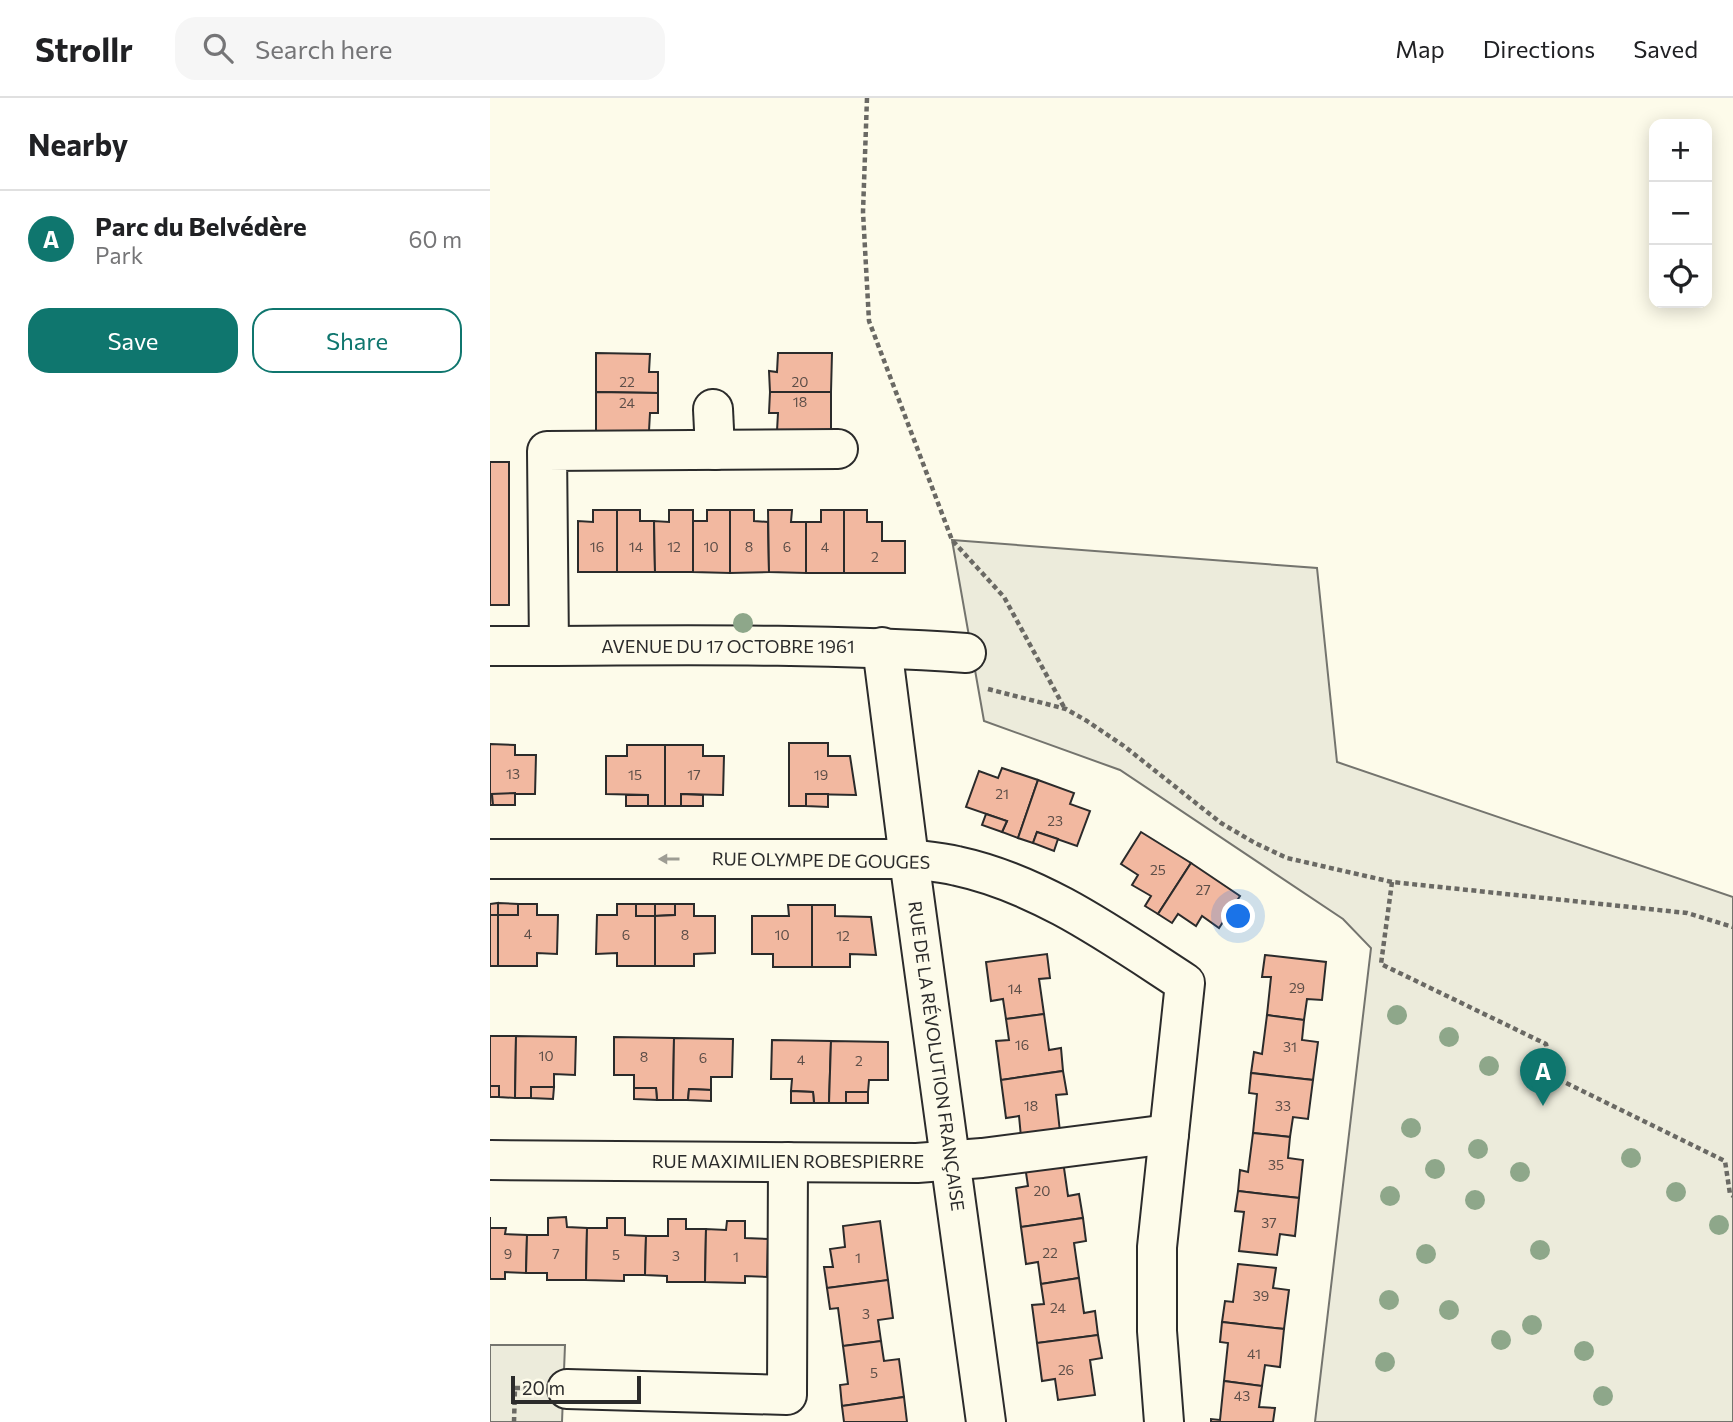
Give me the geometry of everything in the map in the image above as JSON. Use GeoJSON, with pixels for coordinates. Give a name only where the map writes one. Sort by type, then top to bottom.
{"type":"FeatureCollection","features":[{"type":"Feature","properties":{"kind":"street"},"geometry":{"type":"LineString","coordinates":[[713,409],[715,450]]}},
{"type":"Feature","properties":{"kind":"street"},"geometry":{"type":"LineString","coordinates":[[549,646],[547,451],[838,449]]}},
{"type":"Feature","properties":{"kind":"street","name":"AVENUE DU 17 OCTOBRE 1961"},"geometry":{"type":"LineString","coordinates":[[490,646],[882,647],[966,653]]}},
{"type":"Feature","properties":{"kind":"street","name":"RUE DE LA RÉVOLUTION FRANÇAISE"},"geometry":{"type":"LineString","coordinates":[[882,647],[986,1422]]}},
{"type":"Feature","properties":{"kind":"street","name":"RUE OLYMPE DE GOUGES"},"geometry":{"type":"LineString","coordinates":[[490,859],[909,859],[958,866],[982,872],[1040,896],[1093,923],[1185,983],[1156,1270],[1157,1331],[1164,1422]]}},
{"type":"Feature","properties":{"kind":"street","name":"RUE MAXIMILIEN ROBESPIERRE"},"geometry":{"type":"LineString","coordinates":[[490,1160],[951,1161],[1169,1134]]}},
{"type":"Feature","properties":{"kind":"street"},"geometry":{"type":"LineString","coordinates":[[568,1389],[794,1408],[788,1162]]}},
{"type":"Feature","properties":{"kind":"path"},"geometry":{"type":"LineString","coordinates":[[867,98],[863,212],[869,321],[952,540],[1004,597],[1066,709]]}},
{"type":"Feature","properties":{"kind":"path"},"geometry":{"type":"LineString","coordinates":[[981,689],[995,689],[1066,709],[1124,746],[1199,807],[1255,843],[1287,858],[1392,882],[1687,913],[1733,926]]}},
{"type":"Feature","properties":{"kind":"path"},"geometry":{"type":"LineString","coordinates":[[1392,882],[1381,964],[1546,1045],[1552,1076],[1725,1161],[1730,1194],[1733,1195]]}},
{"type":"Feature","properties":{"kind":"shaded area"},"geometry":{"type":"Polygon","coordinates":[[[952,540],[1317,568],[1337,762],[1733,897],[1733,1422],[1315,1422],[1371,948],[1343,919],[1120,770],[984,721],[952,540]]]}},
{"type":"Feature","properties":{"kind":"shaded area"},"geometry":{"type":"Polygon","coordinates":[[[490,1345],[565,1345],[562,1422],[490,1422],[490,1345]]]}},
{"type":"Feature","properties":{"kind":"building"},"geometry":{"type":"Polygon","coordinates":[[[596,353],[650,354],[649,372],[658,372],[658,393],[596,392],[596,353]]]}},
{"type":"Feature","properties":{"kind":"building"},"geometry":{"type":"Polygon","coordinates":[[[778,353],[832,353],[831,392],[770,392],[769,371],[777,372],[778,353]]]}},
{"type":"Feature","properties":{"kind":"building"},"geometry":{"type":"Polygon","coordinates":[[[596,392],[658,393],[658,413],[650,413],[649,431],[596,431],[596,392]]]}},
{"type":"Feature","properties":{"kind":"building"},"geometry":{"type":"Polygon","coordinates":[[[770,392],[831,392],[831,431],[777,431],[778,413],[769,413],[770,392]]]}},
{"type":"Feature","properties":{"kind":"building"},"geometry":{"type":"Polygon","coordinates":[[[490,462],[509,462],[509,605],[490,605],[490,462]]]}},
{"type":"Feature","properties":{"kind":"building"},"geometry":{"type":"Polygon","coordinates":[[[593,510],[617,510],[617,572],[578,572],[578,521],[593,522],[593,510]]]}},
{"type":"Feature","properties":{"kind":"building"},"geometry":{"type":"Polygon","coordinates":[[[617,510],[640,510],[640,521],[654,521],[655,572],[617,572],[617,510]]]}},
{"type":"Feature","properties":{"kind":"building"},"geometry":{"type":"Polygon","coordinates":[[[669,510],[693,510],[693,572],[655,572],[654,521],[669,522],[669,510]]]}},
{"type":"Feature","properties":{"kind":"building"},"geometry":{"type":"Polygon","coordinates":[[[707,510],[730,510],[730,573],[693,572],[693,521],[707,521],[707,510]]]}},
{"type":"Feature","properties":{"kind":"building"},"geometry":{"type":"Polygon","coordinates":[[[730,510],[754,510],[754,521],[768,522],[769,572],[730,573],[730,510]]]}},
{"type":"Feature","properties":{"kind":"building"},"geometry":{"type":"Polygon","coordinates":[[[768,510],[792,510],[791,522],[806,522],[806,573],[769,572],[768,510]]]}},
{"type":"Feature","properties":{"kind":"building"},"geometry":{"type":"Polygon","coordinates":[[[821,510],[844,510],[844,573],[806,573],[806,522],[821,522],[821,510]]]}},
{"type":"Feature","properties":{"kind":"building"},"geometry":{"type":"Polygon","coordinates":[[[844,510],[867,510],[867,522],[882,522],[882,541],[905,541],[905,573],[844,573],[844,510]]]}},
{"type":"Feature","properties":{"kind":"building"},"geometry":{"type":"Polygon","coordinates":[[[789,743],[828,743],[828,756],[850,756],[856,795],[806,794],[806,806],[789,806],[789,743]]]}},
{"type":"Feature","properties":{"kind":"building"},"geometry":{"type":"Polygon","coordinates":[[[490,744],[515,745],[515,755],[536,755],[535,794],[492,794],[493,805],[490,805],[490,744]]]}},
{"type":"Feature","properties":{"kind":"building"},"geometry":{"type":"Polygon","coordinates":[[[627,745],[665,745],[665,806],[648,806],[648,795],[606,794],[606,756],[627,756],[627,745]]]}},
{"type":"Feature","properties":{"kind":"building"},"geometry":{"type":"Polygon","coordinates":[[[665,745],[703,745],[703,756],[724,756],[723,795],[681,794],[681,806],[665,806],[665,745]]]}},
{"type":"Feature","properties":{"kind":"building"},"geometry":{"type":"Polygon","coordinates":[[[1002,768],[1038,780],[1018,838],[1002,832],[1007,821],[966,807],[979,771],[998,778],[1002,768]]]}},
{"type":"Feature","properties":{"kind":"building"},"geometry":{"type":"Polygon","coordinates":[[[1038,780],[1074,793],[1070,804],[1090,811],[1077,846],[1037,832],[1033,843],[1018,838],[1038,780]]]}},
{"type":"Feature","properties":{"kind":"building"},"geometry":{"type":"Polygon","coordinates":[[[515,793],[515,805],[493,805],[492,794],[515,793]]]}},
{"type":"Feature","properties":{"kind":"building"},"geometry":{"type":"Polygon","coordinates":[[[681,794],[703,795],[703,806],[681,806],[681,794]]]}},
{"type":"Feature","properties":{"kind":"building"},"geometry":{"type":"Polygon","coordinates":[[[806,794],[828,794],[828,807],[806,806],[806,794]]]}},
{"type":"Feature","properties":{"kind":"building"},"geometry":{"type":"Polygon","coordinates":[[[626,795],[648,795],[648,806],[626,806],[626,795]]]}},
{"type":"Feature","properties":{"kind":"building"},"geometry":{"type":"Polygon","coordinates":[[[986,814],[1007,821],[1002,832],[982,825],[986,814]]]}},
{"type":"Feature","properties":{"kind":"building"},"geometry":{"type":"Polygon","coordinates":[[[1037,832],[1058,839],[1054,851],[1033,843],[1037,832]]]}},
{"type":"Feature","properties":{"kind":"building"},"geometry":{"type":"Polygon","coordinates":[[[1141,832],[1191,863],[1158,914],[1145,906],[1151,896],[1132,885],[1138,875],[1121,864],[1141,832]]]}},
{"type":"Feature","properties":{"kind":"building"},"geometry":{"type":"Polygon","coordinates":[[[1191,863],[1240,896],[1219,928],[1202,916],[1196,926],[1178,914],[1172,923],[1158,914],[1191,863]]]}},
{"type":"Feature","properties":{"kind":"building"},"geometry":{"type":"Polygon","coordinates":[[[498,903],[518,904],[518,915],[498,915],[498,903]]]}},
{"type":"Feature","properties":{"kind":"building"},"geometry":{"type":"Polygon","coordinates":[[[498,903],[498,915],[490,915],[490,904],[498,903]]]}},
{"type":"Feature","properties":{"kind":"building"},"geometry":{"type":"Polygon","coordinates":[[[518,904],[537,904],[537,915],[558,915],[557,954],[537,953],[537,966],[498,966],[498,915],[518,915],[518,904]]]}},
{"type":"Feature","properties":{"kind":"building"},"geometry":{"type":"Polygon","coordinates":[[[617,904],[636,904],[636,916],[655,916],[655,966],[617,966],[617,953],[596,954],[597,915],[617,915],[617,904]]]}},
{"type":"Feature","properties":{"kind":"building"},"geometry":{"type":"Polygon","coordinates":[[[636,904],[655,904],[655,916],[636,916],[636,904]]]}},
{"type":"Feature","properties":{"kind":"building"},"geometry":{"type":"Polygon","coordinates":[[[655,904],[675,904],[675,915],[655,916],[655,904]]]}},
{"type":"Feature","properties":{"kind":"building"},"geometry":{"type":"Polygon","coordinates":[[[675,904],[694,904],[694,916],[715,916],[715,953],[694,954],[694,966],[655,966],[655,916],[675,915],[675,904]]]}},
{"type":"Feature","properties":{"kind":"building"},"geometry":{"type":"Polygon","coordinates":[[[788,905],[812,905],[812,967],[773,967],[773,954],[752,954],[752,916],[789,916],[788,905]]]}},
{"type":"Feature","properties":{"kind":"building"},"geometry":{"type":"Polygon","coordinates":[[[812,905],[835,905],[835,916],[871,917],[876,955],[850,954],[850,967],[812,967],[812,905]]]}},
{"type":"Feature","properties":{"kind":"building"},"geometry":{"type":"Polygon","coordinates":[[[490,915],[498,915],[498,966],[490,966],[490,915]]]}},
{"type":"Feature","properties":{"kind":"building"},"geometry":{"type":"Polygon","coordinates":[[[1047,954],[1050,978],[1039,979],[1044,1014],[1006,1019],[1003,999],[991,1001],[986,962],[1047,954]]]}},
{"type":"Feature","properties":{"kind":"building"},"geometry":{"type":"Polygon","coordinates":[[[1265,955],[1326,962],[1322,1000],[1307,999],[1304,1020],[1267,1015],[1271,977],[1262,977],[1265,955]]]}},
{"type":"Feature","properties":{"kind":"building"},"geometry":{"type":"Polygon","coordinates":[[[1044,1014],[1049,1050],[1061,1048],[1063,1071],[1001,1080],[996,1041],[1009,1040],[1006,1019],[1044,1014]]]}},
{"type":"Feature","properties":{"kind":"building"},"geometry":{"type":"Polygon","coordinates":[[[1267,1015],[1304,1020],[1302,1040],[1318,1042],[1313,1080],[1251,1073],[1254,1052],[1262,1054],[1267,1015]]]}},
{"type":"Feature","properties":{"kind":"building"},"geometry":{"type":"Polygon","coordinates":[[[490,1036],[516,1036],[515,1098],[499,1097],[499,1086],[490,1086],[490,1036]]]}},
{"type":"Feature","properties":{"kind":"building"},"geometry":{"type":"Polygon","coordinates":[[[516,1036],[576,1037],[575,1075],[554,1074],[554,1087],[531,1087],[531,1098],[515,1098],[516,1036]]]}},
{"type":"Feature","properties":{"kind":"building"},"geometry":{"type":"Polygon","coordinates":[[[614,1037],[674,1038],[673,1100],[657,1100],[656,1088],[634,1088],[634,1075],[614,1075],[614,1037]]]}},
{"type":"Feature","properties":{"kind":"building"},"geometry":{"type":"Polygon","coordinates":[[[674,1038],[733,1039],[732,1077],[711,1077],[711,1090],[689,1089],[688,1100],[673,1100],[674,1038]]]}},
{"type":"Feature","properties":{"kind":"building"},"geometry":{"type":"Polygon","coordinates":[[[772,1040],[831,1041],[829,1103],[814,1103],[813,1092],[791,1091],[792,1079],[771,1079],[772,1040]]]}},
{"type":"Feature","properties":{"kind":"building"},"geometry":{"type":"Polygon","coordinates":[[[831,1041],[888,1042],[888,1080],[869,1080],[868,1092],[846,1092],[846,1103],[829,1103],[831,1041]]]}},
{"type":"Feature","properties":{"kind":"building"},"geometry":{"type":"Polygon","coordinates":[[[1063,1071],[1067,1094],[1056,1095],[1060,1132],[1021,1137],[1019,1116],[1006,1118],[1001,1080],[1063,1071]]]}},
{"type":"Feature","properties":{"kind":"building"},"geometry":{"type":"Polygon","coordinates":[[[1251,1073],[1313,1080],[1308,1119],[1293,1117],[1290,1137],[1253,1133],[1257,1094],[1249,1093],[1251,1073]]]}},
{"type":"Feature","properties":{"kind":"building"},"geometry":{"type":"Polygon","coordinates":[[[490,1086],[499,1086],[499,1097],[490,1097],[490,1086]]]}},
{"type":"Feature","properties":{"kind":"building"},"geometry":{"type":"Polygon","coordinates":[[[531,1087],[554,1087],[553,1099],[531,1098],[531,1087]]]}},
{"type":"Feature","properties":{"kind":"building"},"geometry":{"type":"Polygon","coordinates":[[[634,1088],[656,1088],[657,1100],[634,1099],[634,1088]]]}},
{"type":"Feature","properties":{"kind":"building"},"geometry":{"type":"Polygon","coordinates":[[[689,1089],[711,1090],[711,1101],[688,1100],[689,1089]]]}},
{"type":"Feature","properties":{"kind":"building"},"geometry":{"type":"Polygon","coordinates":[[[791,1091],[813,1092],[814,1103],[791,1103],[791,1091]]]}},
{"type":"Feature","properties":{"kind":"building"},"geometry":{"type":"Polygon","coordinates":[[[846,1092],[868,1092],[868,1103],[846,1103],[846,1092]]]}},
{"type":"Feature","properties":{"kind":"building"},"geometry":{"type":"Polygon","coordinates":[[[1253,1133],[1290,1137],[1288,1158],[1303,1160],[1299,1198],[1238,1191],[1240,1170],[1248,1172],[1253,1133]]]}},
{"type":"Feature","properties":{"kind":"building"},"geometry":{"type":"Polygon","coordinates":[[[1063,1161],[1068,1196],[1079,1194],[1083,1218],[1021,1227],[1016,1188],[1028,1186],[1025,1166],[1063,1161]]]}},
{"type":"Feature","properties":{"kind":"building"},"geometry":{"type":"Polygon","coordinates":[[[1238,1191],[1299,1198],[1295,1236],[1280,1234],[1277,1255],[1239,1251],[1244,1212],[1235,1211],[1238,1191]]]}},
{"type":"Feature","properties":{"kind":"building"},"geometry":{"type":"Polygon","coordinates":[[[566,1217],[567,1227],[587,1228],[586,1280],[547,1280],[547,1273],[526,1273],[527,1235],[548,1235],[548,1218],[566,1217]]]}},
{"type":"Feature","properties":{"kind":"building"},"geometry":{"type":"Polygon","coordinates":[[[607,1218],[625,1218],[625,1235],[646,1236],[645,1275],[624,1275],[624,1281],[586,1280],[587,1228],[607,1228],[607,1218]]]}},
{"type":"Feature","properties":{"kind":"building"},"geometry":{"type":"Polygon","coordinates":[[[1083,1218],[1086,1241],[1074,1243],[1079,1278],[1041,1284],[1038,1262],[1026,1264],[1021,1227],[1083,1218]]]}},
{"type":"Feature","properties":{"kind":"building"},"geometry":{"type":"Polygon","coordinates":[[[668,1219],[686,1219],[686,1229],[706,1229],[705,1282],[667,1282],[667,1276],[645,1275],[646,1236],[668,1236],[668,1219]]]}},
{"type":"Feature","properties":{"kind":"building"},"geometry":{"type":"Polygon","coordinates":[[[727,1221],[745,1221],[745,1238],[768,1239],[767,1277],[745,1276],[745,1283],[705,1282],[706,1229],[726,1230],[727,1221]]]}},
{"type":"Feature","properties":{"kind":"building"},"geometry":{"type":"Polygon","coordinates":[[[880,1221],[888,1280],[827,1288],[824,1267],[833,1267],[830,1249],[845,1247],[843,1226],[880,1221]]]}},
{"type":"Feature","properties":{"kind":"building"},"geometry":{"type":"Polygon","coordinates":[[[490,1228],[506,1228],[505,1234],[527,1235],[526,1273],[505,1272],[505,1279],[490,1279],[490,1228]]]}},
{"type":"Feature","properties":{"kind":"building"},"geometry":{"type":"Polygon","coordinates":[[[1238,1264],[1276,1268],[1273,1288],[1289,1290],[1284,1329],[1222,1322],[1225,1301],[1233,1302],[1238,1264]]]}},
{"type":"Feature","properties":{"kind":"building"},"geometry":{"type":"Polygon","coordinates":[[[1079,1278],[1084,1313],[1095,1311],[1098,1335],[1037,1343],[1032,1305],[1044,1304],[1041,1284],[1079,1278]]]}},
{"type":"Feature","properties":{"kind":"building"},"geometry":{"type":"Polygon","coordinates":[[[888,1280],[893,1318],[878,1320],[881,1341],[843,1346],[838,1308],[830,1309],[827,1288],[888,1280]]]}},
{"type":"Feature","properties":{"kind":"building"},"geometry":{"type":"Polygon","coordinates":[[[1222,1322],[1284,1329],[1280,1367],[1265,1365],[1262,1386],[1224,1381],[1228,1343],[1220,1342],[1222,1322]]]}},
{"type":"Feature","properties":{"kind":"building"},"geometry":{"type":"Polygon","coordinates":[[[1098,1335],[1102,1358],[1090,1360],[1095,1395],[1058,1400],[1055,1379],[1042,1381],[1037,1343],[1098,1335]]]}},
{"type":"Feature","properties":{"kind":"building"},"geometry":{"type":"Polygon","coordinates":[[[881,1341],[884,1361],[899,1359],[904,1397],[842,1406],[840,1385],[848,1384],[843,1346],[881,1341]]]}},
{"type":"Feature","properties":{"kind":"building"},"geometry":{"type":"Polygon","coordinates":[[[1224,1381],[1262,1386],[1259,1407],[1275,1408],[1273,1422],[1211,1422],[1211,1419],[1220,1420],[1224,1381]]]}},
{"type":"Feature","properties":{"kind":"building"},"geometry":{"type":"Polygon","coordinates":[[[904,1397],[907,1422],[844,1422],[842,1406],[904,1397]]]}},
{"type":"Feature","properties":{"kind":"place","name":"Parc du Belvédère"},"geometry":{"type":"Point","coordinates":[1543,1106]}}]}
